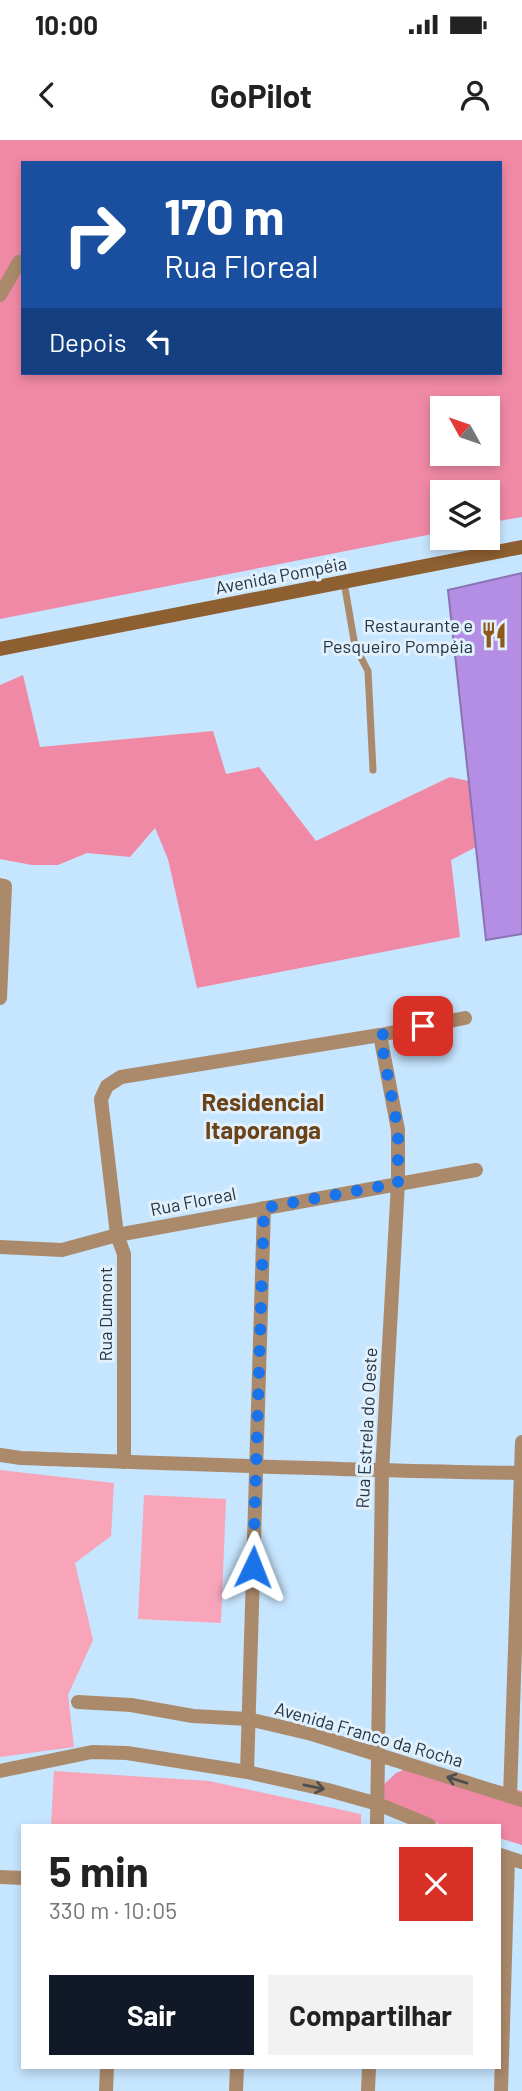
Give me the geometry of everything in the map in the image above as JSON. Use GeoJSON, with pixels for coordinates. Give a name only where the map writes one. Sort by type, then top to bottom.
{"type":"FeatureCollection","features":[{"type":"Feature","properties":{"kind":"main road","name":"Avenida Pompéia"},"geometry":{"type":"LineString","coordinates":[[0,649],[522,547]]}},
{"type":"Feature","properties":{"kind":"main road","name":"Avenida Pompéia"},"geometry":{"type":"LineString","coordinates":[[0,655],[48,640]]}},
{"type":"Feature","properties":{"kind":"street"},"geometry":{"type":"LineString","coordinates":[[0,295],[19,262]]}},
{"type":"Feature","properties":{"kind":"street"},"geometry":{"type":"LineString","coordinates":[[0,998],[3,886]]}},
{"type":"Feature","properties":{"kind":"street"},"geometry":{"type":"LineString","coordinates":[[380,1035],[465,1018]]}},
{"type":"Feature","properties":{"kind":"street","name":"Rua Dumont"},"geometry":{"type":"LineString","coordinates":[[124,1462],[124,1254],[117,1235],[101,1099],[107,1086],[121,1077],[380,1035]]}},
{"type":"Feature","properties":{"kind":"street","name":"Rua Estrela do Oeste"},"geometry":{"type":"LineString","coordinates":[[377,1824],[382,1472],[398,1183],[398,1130],[380,1035]]}},
{"type":"Feature","properties":{"kind":"street","name":"Rua Floreal"},"geometry":{"type":"LineString","coordinates":[[0,1247],[62,1250],[117,1235],[476,1170]]}},
{"type":"Feature","properties":{"kind":"street"},"geometry":{"type":"LineString","coordinates":[[247,1772],[264,1208]]}},
{"type":"Feature","properties":{"kind":"street"},"geometry":{"type":"LineString","coordinates":[[516,1798],[522,1442]]}},
{"type":"Feature","properties":{"kind":"street"},"geometry":{"type":"LineString","coordinates":[[0,1455],[382,1472],[521,1473]]}},
{"type":"Feature","properties":{"kind":"street","name":"Avenida Franco da Rocha"},"geometry":{"type":"LineString","coordinates":[[78,1702],[131,1705],[193,1716],[248,1719],[312,1734],[516,1798]]}},
{"type":"Feature","properties":{"kind":"street"},"geometry":{"type":"LineString","coordinates":[[0,1771],[92,1752],[127,1753],[247,1772],[328,1790],[378,1804],[427,1824]]}},
{"type":"Feature","properties":{"kind":"street"},"geometry":{"type":"LineString","coordinates":[[501,2065],[509,1858]]}},
{"type":"Feature","properties":{"kind":"street"},"geometry":{"type":"LineString","coordinates":[[0,1877],[21,1878]]}},
{"type":"Feature","properties":{"kind":"street"},"geometry":{"type":"LineString","coordinates":[[106,2091],[107,2069]]}},
{"type":"Feature","properties":{"kind":"street"},"geometry":{"type":"LineString","coordinates":[[236,2091],[237,2069]]}},
{"type":"Feature","properties":{"kind":"street"},"geometry":{"type":"LineString","coordinates":[[368,2091],[369,2069]]}},
{"type":"Feature","properties":{"kind":"street"},"geometry":{"type":"LineString","coordinates":[[500,2091],[501,2069]]}},
{"type":"Feature","properties":{"kind":"lane"},"geometry":{"type":"LineString","coordinates":[[344,582],[355,646],[368,671],[373,770]]}},
{"type":"Feature","properties":{"kind":"shaded area"},"geometry":{"type":"Polygon","coordinates":[[[0,140],[522,140],[522,517],[500,521],[500,480],[430,480],[430,535],[0,619],[0,140]]]}},
{"type":"Feature","properties":{"kind":"shaded area"},"geometry":{"type":"Polygon","coordinates":[[[522,573],[522,934],[486,940],[448,590],[522,573]]]}},
{"type":"Feature","properties":{"kind":"shaded area"},"geometry":{"type":"Polygon","coordinates":[[[23,675],[40,747],[213,731],[226,774],[259,767],[316,841],[450,777],[510,790],[522,823],[451,860],[460,937],[197,988],[168,859],[155,828],[130,857],[87,853],[58,865],[32,865],[0,859],[0,685],[23,675]]]}},
{"type":"Feature","properties":{"kind":"shaded area"},"geometry":{"type":"Polygon","coordinates":[[[0,1470],[114,1483],[111,1536],[75,1563],[93,1640],[68,1695],[74,1747],[0,1757],[0,1470]]]}},
{"type":"Feature","properties":{"kind":"shaded area"},"geometry":{"type":"Polygon","coordinates":[[[144,1495],[226,1499],[221,1623],[138,1619],[144,1495]]]}},
{"type":"Feature","properties":{"kind":"shaded area"},"geometry":{"type":"Polygon","coordinates":[[[415,1765],[522,1791],[522,1845],[501,1839],[501,1824],[439,1824],[392,1808],[378,1790],[396,1773],[415,1765]]]}},
{"type":"Feature","properties":{"kind":"shaded area"},"geometry":{"type":"Polygon","coordinates":[[[54,1771],[209,1781],[361,1814],[361,1824],[51,1824],[54,1771]]]}},
{"type":"Feature","properties":{"kind":"place","name":"Restaurante e Pesqueiro Pompéia"},"geometry":{"type":"Point","coordinates":[494,635]}},
{"type":"Feature","properties":{"kind":"district","name":"Residencial Itaporanga"},"geometry":{"type":"Point","coordinates":[263,1115]}},
{"type":"Feature","properties":{"kind":"route"},"geometry":{"type":"LineString","coordinates":[[253,1567],[264,1208],[398,1183],[398,1130],[380,1035],[423,1026]]}}]}
